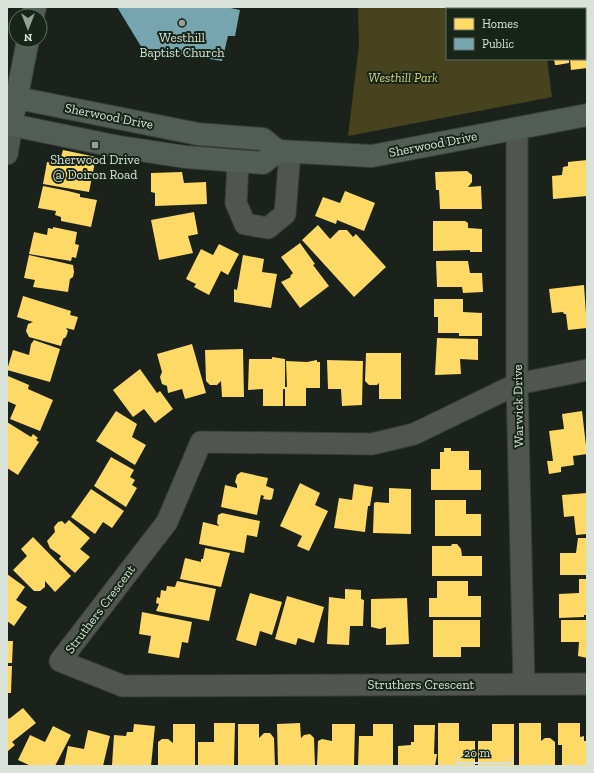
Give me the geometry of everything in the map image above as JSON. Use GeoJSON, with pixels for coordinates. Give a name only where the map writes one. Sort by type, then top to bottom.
{"type":"FeatureCollection","features":[{"type":"Feature","properties":{"kind":"street"},"geometry":{"type":"LineString","coordinates":[[7,154],[12,97],[26,48]]}},
{"type":"Feature","properties":{"kind":"street","name":"Sherwood Drive"},"geometry":{"type":"LineString","coordinates":[[12,97],[198,134],[262,139],[284,152]]}},
{"type":"Feature","properties":{"kind":"street","name":"Sherwood Drive"},"geometry":{"type":"LineString","coordinates":[[10,124],[119,147],[186,157],[238,162],[262,162],[284,152],[372,156],[587,115]]}},
{"type":"Feature","properties":{"kind":"street","name":"Warwick Drive"},"geometry":{"type":"LineString","coordinates":[[517,128],[517,384],[524,684]]}},
{"type":"Feature","properties":{"kind":"street"},"geometry":{"type":"LineString","coordinates":[[238,162],[236,203],[245,224],[268,228],[285,214],[284,152]]}},
{"type":"Feature","properties":{"kind":"street"},"geometry":{"type":"LineString","coordinates":[[517,384],[587,370]]}},
{"type":"Feature","properties":{"kind":"street","name":"Struthers Crescent"},"geometry":{"type":"LineString","coordinates":[[517,384],[414,434],[372,444],[201,442],[167,522],[60,661],[123,686],[587,684]]}},
{"type":"Feature","properties":{"kind":"green space","name":"Westhill Park"},"geometry":{"type":"Polygon","coordinates":[[[358,7],[540,7],[446,8],[446,60],[547,60],[552,97],[348,136],[359,45],[358,7]]]}},
{"type":"Feature","properties":{"kind":"building: Homes"},"geometry":{"type":"Polygon","coordinates":[[[586,34],[587,68],[571,70],[570,60],[586,60],[586,34]]]}},
{"type":"Feature","properties":{"kind":"building: Homes"},"geometry":{"type":"Polygon","coordinates":[[[554,60],[569,60],[569,63],[555,65],[554,60]]]}},
{"type":"Feature","properties":{"kind":"building: Homes"},"geometry":{"type":"Polygon","coordinates":[[[63,150],[96,157],[89,192],[43,184],[47,162],[59,164],[63,150]]]}},
{"type":"Feature","properties":{"kind":"building: Homes"},"geometry":{"type":"Polygon","coordinates":[[[587,160],[587,196],[553,199],[552,176],[562,175],[563,167],[568,166],[568,162],[587,160]]]}},
{"type":"Feature","properties":{"kind":"building: Homes"},"geometry":{"type":"Polygon","coordinates":[[[467,171],[472,175],[472,182],[468,187],[481,186],[482,209],[440,209],[439,190],[436,190],[435,172],[467,171]]]}},
{"type":"Feature","properties":{"kind":"building: Homes"},"geometry":{"type":"Polygon","coordinates":[[[182,172],[184,183],[206,182],[207,204],[155,206],[155,193],[151,192],[151,173],[182,172]]]}},
{"type":"Feature","properties":{"kind":"building: Homes"},"geometry":{"type":"Polygon","coordinates":[[[43,186],[80,194],[80,197],[97,200],[91,227],[61,221],[61,217],[55,215],[56,211],[38,208],[43,186]]]}},
{"type":"Feature","properties":{"kind":"building: Homes"},"geometry":{"type":"Polygon","coordinates":[[[345,191],[375,203],[364,231],[337,220],[336,224],[315,216],[323,197],[340,203],[345,191]]]}},
{"type":"Feature","properties":{"kind":"building: Homes"},"geometry":{"type":"Polygon","coordinates":[[[194,212],[198,234],[188,236],[193,253],[159,260],[151,220],[194,212]]]}},
{"type":"Feature","properties":{"kind":"building: Homes"},"geometry":{"type":"Polygon","coordinates":[[[433,221],[465,221],[468,223],[468,228],[482,229],[482,252],[470,252],[470,250],[433,251],[433,221]]]}},
{"type":"Feature","properties":{"kind":"building: Homes"},"geometry":{"type":"Polygon","coordinates":[[[318,225],[330,239],[339,230],[347,230],[353,237],[356,234],[386,267],[354,297],[302,240],[318,225]]]}},
{"type":"Feature","properties":{"kind":"building: Homes"},"geometry":{"type":"Polygon","coordinates":[[[53,227],[77,232],[75,244],[79,245],[76,258],[72,257],[71,261],[29,254],[34,232],[47,235],[48,228],[53,229],[53,227]]]}},
{"type":"Feature","properties":{"kind":"building: Homes"},"geometry":{"type":"Polygon","coordinates":[[[300,243],[315,264],[313,265],[329,286],[300,308],[281,282],[291,277],[290,276],[293,273],[281,257],[300,243]]]}},
{"type":"Feature","properties":{"kind":"building: Homes"},"geometry":{"type":"Polygon","coordinates":[[[219,244],[239,254],[228,275],[221,271],[209,295],[194,287],[196,284],[186,279],[201,249],[213,255],[219,244]]]}},
{"type":"Feature","properties":{"kind":"building: Homes"},"geometry":{"type":"Polygon","coordinates":[[[29,255],[73,265],[74,272],[73,277],[70,279],[68,292],[33,287],[35,280],[24,278],[29,255]]]}},
{"type":"Feature","properties":{"kind":"building: Homes"},"geometry":{"type":"Polygon","coordinates":[[[243,255],[264,259],[262,272],[277,274],[271,308],[234,302],[234,289],[237,290],[243,255]]]}},
{"type":"Feature","properties":{"kind":"building: Homes"},"geometry":{"type":"Polygon","coordinates":[[[436,261],[468,261],[470,273],[482,273],[483,292],[463,293],[462,287],[437,287],[436,261]]]}},
{"type":"Feature","properties":{"kind":"building: Homes"},"geometry":{"type":"Polygon","coordinates":[[[584,285],[587,328],[568,330],[566,314],[563,312],[552,313],[549,289],[584,285]]]}},
{"type":"Feature","properties":{"kind":"building: Homes"},"geometry":{"type":"Polygon","coordinates":[[[23,296],[71,311],[70,315],[78,317],[74,330],[66,328],[68,331],[61,346],[29,337],[26,331],[28,324],[33,322],[17,317],[23,296]]]}},
{"type":"Feature","properties":{"kind":"building: Homes"},"geometry":{"type":"Polygon","coordinates":[[[434,299],[463,299],[463,312],[482,313],[482,336],[459,336],[459,333],[438,333],[438,317],[434,317],[434,299]]]}},
{"type":"Feature","properties":{"kind":"building: Homes"},"geometry":{"type":"Polygon","coordinates":[[[437,338],[478,339],[478,360],[460,359],[461,374],[435,375],[437,338]]]}},
{"type":"Feature","properties":{"kind":"building: Homes"},"geometry":{"type":"Polygon","coordinates":[[[34,340],[60,349],[50,382],[7,370],[13,350],[29,355],[31,344],[34,340]]]}},
{"type":"Feature","properties":{"kind":"building: Homes"},"geometry":{"type":"Polygon","coordinates":[[[192,344],[206,393],[185,399],[182,389],[168,393],[167,386],[162,384],[160,377],[162,372],[157,354],[192,344]]]}},
{"type":"Feature","properties":{"kind":"building: Homes"},"geometry":{"type":"Polygon","coordinates":[[[243,349],[244,397],[222,397],[221,381],[217,385],[210,385],[206,381],[205,350],[243,349]]]}},
{"type":"Feature","properties":{"kind":"building: Homes"},"geometry":{"type":"Polygon","coordinates":[[[366,353],[401,353],[401,399],[379,399],[379,383],[377,385],[369,385],[365,381],[366,353]]]}},
{"type":"Feature","properties":{"kind":"building: Homes"},"geometry":{"type":"Polygon","coordinates":[[[272,357],[285,359],[285,387],[287,387],[286,361],[307,362],[317,360],[317,362],[320,362],[320,388],[306,388],[306,406],[285,406],[285,389],[283,389],[283,406],[263,406],[263,389],[248,390],[249,359],[272,359],[272,357]]]}},
{"type":"Feature","properties":{"kind":"building: Homes"},"geometry":{"type":"Polygon","coordinates":[[[327,360],[363,361],[362,405],[342,406],[341,389],[328,389],[327,360]]]}},
{"type":"Feature","properties":{"kind":"building: Homes"},"geometry":{"type":"Polygon","coordinates":[[[140,369],[157,393],[160,391],[173,409],[155,423],[144,409],[133,417],[113,390],[140,369]]]}},
{"type":"Feature","properties":{"kind":"building: Homes"},"geometry":{"type":"Polygon","coordinates":[[[8,376],[29,385],[28,389],[53,400],[40,431],[10,419],[16,405],[7,401],[8,376]]]}},
{"type":"Feature","properties":{"kind":"building: Homes"},"geometry":{"type":"Polygon","coordinates":[[[116,411],[137,424],[132,437],[146,445],[135,465],[96,441],[116,411]]]}},
{"type":"Feature","properties":{"kind":"building: Homes"},"geometry":{"type":"Polygon","coordinates":[[[582,411],[587,454],[573,456],[574,465],[561,467],[561,472],[549,474],[547,461],[553,461],[549,431],[564,429],[562,414],[582,411]]]}},
{"type":"Feature","properties":{"kind":"building: Homes"},"geometry":{"type":"Polygon","coordinates":[[[7,422],[31,437],[33,434],[38,438],[36,440],[39,442],[18,475],[7,468],[7,422]]]}},
{"type":"Feature","properties":{"kind":"building: Homes"},"geometry":{"type":"Polygon","coordinates":[[[444,448],[451,448],[451,451],[469,451],[469,470],[481,470],[481,490],[431,490],[431,469],[440,469],[440,452],[444,452],[444,448]]]}},
{"type":"Feature","properties":{"kind":"building: Homes"},"geometry":{"type":"Polygon","coordinates":[[[111,457],[134,470],[130,477],[135,480],[132,485],[137,488],[126,507],[94,486],[111,457]]]}},
{"type":"Feature","properties":{"kind":"building: Homes"},"geometry":{"type":"Polygon","coordinates":[[[241,472],[268,478],[266,486],[274,489],[272,499],[270,500],[263,499],[264,496],[261,495],[257,515],[221,507],[225,485],[237,488],[235,482],[237,475],[241,472]]]}},
{"type":"Feature","properties":{"kind":"building: Homes"},"geometry":{"type":"Polygon","coordinates":[[[300,483],[320,493],[315,505],[328,511],[309,551],[297,546],[302,536],[280,526],[300,483]]]}},
{"type":"Feature","properties":{"kind":"building: Homes"},"geometry":{"type":"Polygon","coordinates":[[[354,484],[373,487],[370,506],[368,506],[365,532],[334,528],[339,498],[352,500],[354,484]]]}},
{"type":"Feature","properties":{"kind":"building: Homes"},"geometry":{"type":"Polygon","coordinates":[[[389,488],[411,489],[411,534],[373,533],[374,503],[389,503],[389,488]]]}},
{"type":"Feature","properties":{"kind":"building: Homes"},"geometry":{"type":"Polygon","coordinates":[[[91,489],[124,511],[112,528],[103,522],[95,534],[71,517],[91,489]]]}},
{"type":"Feature","properties":{"kind":"building: Homes"},"geometry":{"type":"Polygon","coordinates":[[[587,493],[587,534],[576,535],[574,516],[564,517],[562,495],[587,493]]]}},
{"type":"Feature","properties":{"kind":"building: Homes"},"geometry":{"type":"Polygon","coordinates":[[[435,500],[466,500],[466,514],[481,514],[481,536],[435,536],[435,500]]]}},
{"type":"Feature","properties":{"kind":"building: Homes"},"geometry":{"type":"Polygon","coordinates":[[[222,513],[260,521],[257,537],[247,535],[244,553],[199,544],[203,522],[219,526],[217,523],[218,515],[222,513]]]}},
{"type":"Feature","properties":{"kind":"building: Homes"},"geometry":{"type":"Polygon","coordinates":[[[69,520],[90,538],[80,549],[90,557],[75,573],[59,559],[61,556],[50,548],[47,541],[55,532],[54,527],[58,522],[62,521],[65,524],[69,520]]]}},
{"type":"Feature","properties":{"kind":"building: Homes"},"geometry":{"type":"Polygon","coordinates":[[[33,537],[71,576],[55,592],[45,581],[45,587],[40,591],[34,591],[13,570],[27,556],[21,549],[33,537]]]}},
{"type":"Feature","properties":{"kind":"building: Homes"},"geometry":{"type":"Polygon","coordinates":[[[578,538],[587,538],[587,575],[560,575],[560,553],[576,553],[578,538]]]}},
{"type":"Feature","properties":{"kind":"building: Homes"},"geometry":{"type":"Polygon","coordinates":[[[452,544],[457,544],[461,549],[462,556],[482,556],[482,576],[432,576],[432,546],[451,546],[452,544]]]}},
{"type":"Feature","properties":{"kind":"building: Homes"},"geometry":{"type":"Polygon","coordinates":[[[205,548],[230,553],[221,587],[180,579],[185,558],[201,562],[205,548]]]}},
{"type":"Feature","properties":{"kind":"building: Homes"},"geometry":{"type":"Polygon","coordinates":[[[7,574],[25,587],[16,600],[27,607],[14,626],[7,621],[7,574]]]}},
{"type":"Feature","properties":{"kind":"building: Homes"},"geometry":{"type":"Polygon","coordinates":[[[579,579],[587,579],[587,615],[584,615],[584,617],[559,618],[559,594],[579,593],[579,579]]]}},
{"type":"Feature","properties":{"kind":"building: Homes"},"geometry":{"type":"Polygon","coordinates":[[[177,581],[216,589],[209,621],[156,611],[159,604],[156,603],[157,597],[160,598],[161,590],[166,591],[167,586],[175,587],[177,581]]]}},
{"type":"Feature","properties":{"kind":"building: Homes"},"geometry":{"type":"Polygon","coordinates":[[[437,581],[468,581],[468,596],[481,596],[481,617],[429,617],[429,598],[437,598],[437,581]]]}},
{"type":"Feature","properties":{"kind":"building: Homes"},"geometry":{"type":"Polygon","coordinates":[[[345,589],[361,590],[361,599],[364,600],[363,626],[350,626],[349,645],[327,644],[329,597],[345,599],[345,589]]]}},
{"type":"Feature","properties":{"kind":"building: Homes"},"geometry":{"type":"Polygon","coordinates":[[[250,593],[282,602],[272,635],[260,631],[256,646],[236,640],[250,593]]]}},
{"type":"Feature","properties":{"kind":"building: Homes"},"geometry":{"type":"Polygon","coordinates":[[[287,596],[324,607],[314,643],[298,638],[296,645],[275,639],[287,596]]]}},
{"type":"Feature","properties":{"kind":"building: Homes"},"geometry":{"type":"Polygon","coordinates":[[[407,598],[409,644],[386,645],[386,627],[380,629],[371,627],[371,599],[407,598]]]}},
{"type":"Feature","properties":{"kind":"building: Homes"},"geometry":{"type":"Polygon","coordinates":[[[142,612],[192,622],[188,643],[182,642],[179,658],[148,653],[151,636],[139,634],[142,612]]]}},
{"type":"Feature","properties":{"kind":"building: Homes"},"geometry":{"type":"Polygon","coordinates":[[[433,620],[480,620],[480,647],[461,647],[461,657],[433,657],[433,620]]]}},
{"type":"Feature","properties":{"kind":"building: Homes"},"geometry":{"type":"Polygon","coordinates":[[[561,620],[587,620],[587,658],[578,656],[579,642],[561,642],[561,620]]]}},
{"type":"Feature","properties":{"kind":"building: Homes"},"geometry":{"type":"Polygon","coordinates":[[[7,641],[13,641],[12,663],[7,663],[7,641]]]}},
{"type":"Feature","properties":{"kind":"building: Homes"},"geometry":{"type":"Polygon","coordinates":[[[7,666],[12,666],[11,693],[7,693],[7,666]]]}},
{"type":"Feature","properties":{"kind":"building: Homes"},"geometry":{"type":"Polygon","coordinates":[[[23,708],[36,723],[12,742],[15,745],[8,751],[7,716],[9,719],[23,708]]]}},
{"type":"Feature","properties":{"kind":"building: Homes"},"geometry":{"type":"Polygon","coordinates":[[[214,723],[235,723],[234,766],[198,766],[198,742],[214,742],[214,723]]]}},
{"type":"Feature","properties":{"kind":"building: Homes"},"geometry":{"type":"Polygon","coordinates":[[[300,723],[301,738],[304,735],[310,734],[314,738],[315,766],[278,766],[277,724],[300,723]]]}},
{"type":"Feature","properties":{"kind":"building: Homes"},"geometry":{"type":"Polygon","coordinates":[[[438,723],[459,723],[459,741],[475,741],[475,766],[438,766],[438,723]]]}},
{"type":"Feature","properties":{"kind":"building: Homes"},"geometry":{"type":"Polygon","coordinates":[[[519,723],[541,723],[541,741],[545,738],[550,738],[555,742],[555,766],[519,766],[519,723]]]}},
{"type":"Feature","properties":{"kind":"building: Homes"},"geometry":{"type":"Polygon","coordinates":[[[558,723],[580,723],[580,737],[584,736],[584,741],[587,741],[587,766],[562,766],[562,745],[558,745],[558,723]]]}},
{"type":"Feature","properties":{"kind":"building: Homes"},"geometry":{"type":"Polygon","coordinates":[[[134,724],[155,726],[151,766],[112,765],[114,735],[126,736],[127,732],[133,732],[134,724]]]}},
{"type":"Feature","properties":{"kind":"building: Homes"},"geometry":{"type":"Polygon","coordinates":[[[173,724],[195,724],[195,766],[158,766],[158,742],[162,739],[168,739],[173,743],[173,724]]]}},
{"type":"Feature","properties":{"kind":"building: Homes"},"geometry":{"type":"Polygon","coordinates":[[[238,724],[259,724],[259,738],[264,733],[270,733],[274,738],[275,766],[238,766],[238,724]]]}},
{"type":"Feature","properties":{"kind":"building: Homes"},"geometry":{"type":"Polygon","coordinates":[[[332,724],[355,724],[354,766],[317,766],[318,741],[322,739],[332,741],[332,724]]]}},
{"type":"Feature","properties":{"kind":"building: Homes"},"geometry":{"type":"Polygon","coordinates":[[[373,724],[393,724],[393,766],[358,766],[359,736],[373,736],[373,724]]]}},
{"type":"Feature","properties":{"kind":"building: Homes"},"geometry":{"type":"Polygon","coordinates":[[[492,724],[514,724],[514,766],[478,766],[478,741],[492,741],[492,724]]]}},
{"type":"Feature","properties":{"kind":"building: Homes"},"geometry":{"type":"Polygon","coordinates":[[[414,725],[435,725],[434,754],[437,754],[435,766],[398,766],[398,746],[411,745],[411,742],[414,742],[414,725]]]}},
{"type":"Feature","properties":{"kind":"building: Homes"},"geometry":{"type":"Polygon","coordinates":[[[53,726],[71,735],[55,766],[31,766],[18,760],[30,735],[45,742],[53,726]]]}},
{"type":"Feature","properties":{"kind":"building: Homes"},"geometry":{"type":"Polygon","coordinates":[[[88,730],[110,736],[103,766],[64,766],[68,746],[84,749],[88,730]]]}},
{"type":"Feature","properties":{"kind":"building: Public","name":"Westhill Baptist Church"},"geometry":{"type":"Polygon","coordinates":[[[117,7],[226,7],[240,10],[235,36],[228,36],[222,61],[142,48],[117,7]]]}},
{"type":"Feature","properties":{"kind":"place","name":"Westhill Baptist Church"},"geometry":{"type":"Point","coordinates":[182,23]}},
{"type":"Feature","properties":{"kind":"place","name":"Sherwood Drive @ Doiron Road"},"geometry":{"type":"Point","coordinates":[95,145]}}]}
